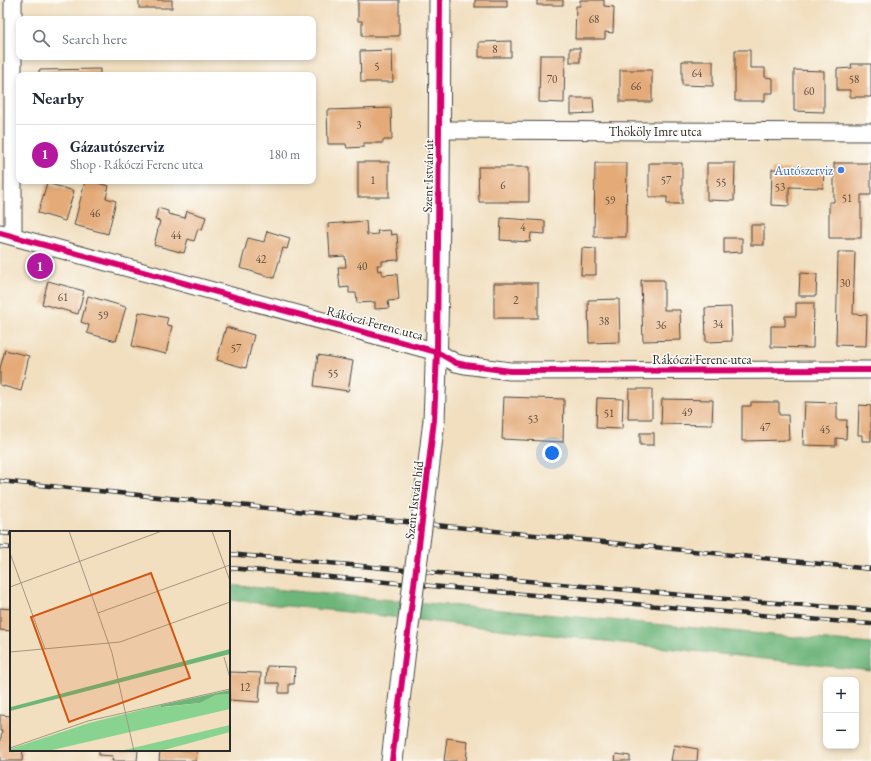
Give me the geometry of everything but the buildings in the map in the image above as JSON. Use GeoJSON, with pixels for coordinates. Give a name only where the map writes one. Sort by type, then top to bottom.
{"type":"FeatureCollection","features":[{"type":"Feature","properties":{"kind":"street"},"geometry":{"type":"LineString","coordinates":[[7,234],[13,0]]}},
{"type":"Feature","properties":{"kind":"street","name":"Szent István út"},"geometry":{"type":"LineString","coordinates":[[437,352],[440,0]]}},
{"type":"Feature","properties":{"kind":"street","name":"Thököly Imre utca"},"geometry":{"type":"LineString","coordinates":[[439,130],[871,132]]}},
{"type":"Feature","properties":{"kind":"street","name":"Rákóczi Ferenc utca"},"geometry":{"type":"LineString","coordinates":[[7,234],[437,352],[456,363],[464,365],[510,371],[871,370]]}},
{"type":"Feature","properties":{"kind":"street","name":"Szent István híd"},"geometry":{"type":"LineString","coordinates":[[392,761],[430,461],[434,420],[437,352]]}},
{"type":"Feature","properties":{"kind":"green space"},"geometry":{"type":"Polygon","coordinates":[[[230,585],[871,644],[871,671],[230,600],[230,585]]]}},
{"type":"Feature","properties":{"kind":"railway"},"geometry":{"type":"LineString","coordinates":[[0,481],[871,569]]}},
{"type":"Feature","properties":{"kind":"railway"},"geometry":{"type":"LineString","coordinates":[[0,533],[10,534]]}},
{"type":"Feature","properties":{"kind":"railway"},"geometry":{"type":"LineString","coordinates":[[0,547],[10,548]]}},
{"type":"Feature","properties":{"kind":"railway"},"geometry":{"type":"LineString","coordinates":[[230,554],[737,600],[871,610]]}},
{"type":"Feature","properties":{"kind":"railway"},"geometry":{"type":"LineString","coordinates":[[230,568],[871,624]]}},
{"type":"Feature","properties":{"kind":"cycle path"},"geometry":{"type":"LineString","coordinates":[[392,761],[434,420],[437,352],[440,0]]}},
{"type":"Feature","properties":{"kind":"cycle path"},"geometry":{"type":"LineString","coordinates":[[0,233],[437,352],[456,363],[465,365],[510,371],[871,370]]}},
{"type":"Feature","properties":{"kind":"place","name":"Autószerviz"},"geometry":{"type":"Point","coordinates":[841,170]}},
{"type":"Feature","properties":{"kind":"place","name":"Gázautószerviz"},"geometry":{"type":"Point","coordinates":[40,266]}}]}
